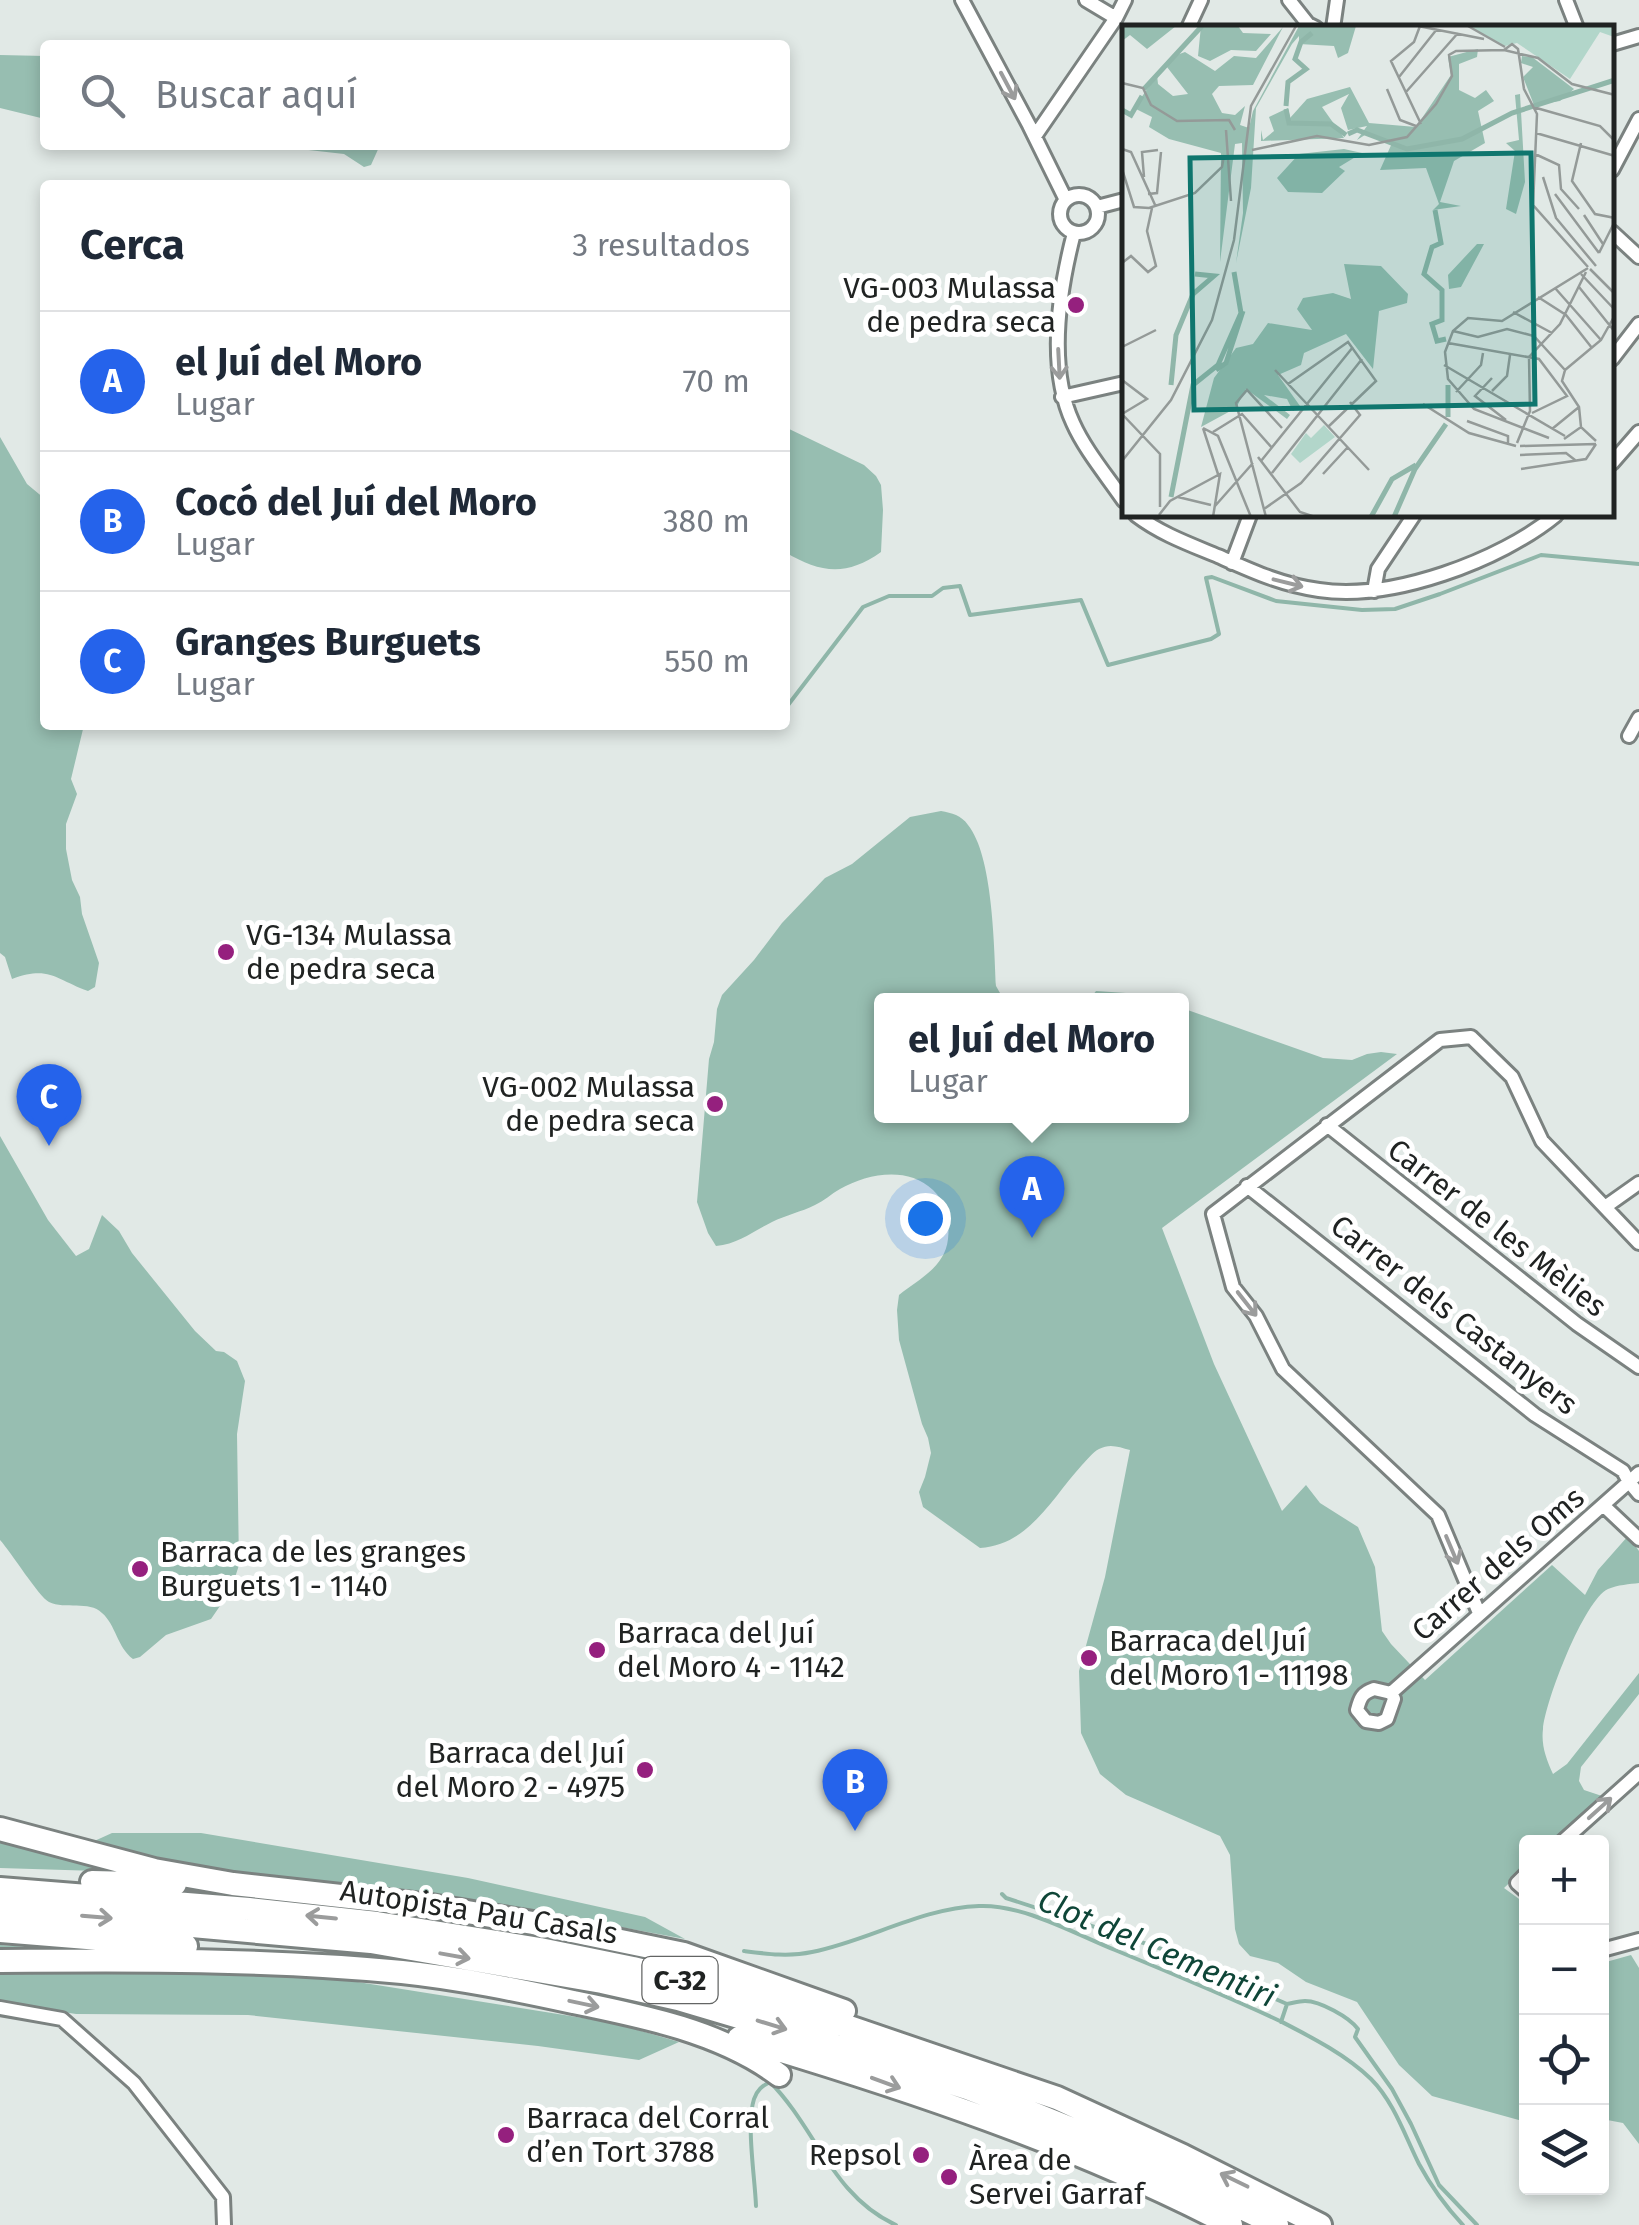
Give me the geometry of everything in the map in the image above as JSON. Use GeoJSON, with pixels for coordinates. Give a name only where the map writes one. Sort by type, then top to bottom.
{"type":"FeatureCollection","features":[{"type":"Feature","properties":{"kind":"highway"},"geometry":{"type":"LineString","coordinates":[[0,1829],[154,1870],[233,1884],[533,1922],[684,1954],[927,2044],[950,2060]]}},
{"type":"Feature","properties":{"kind":"highway"},"geometry":{"type":"LineString","coordinates":[[0,1878],[233,1884]]}},
{"type":"Feature","properties":{"kind":"highway","name":"Autopista Pau Casals"},"geometry":{"type":"LineString","coordinates":[[0,1889],[378,1923],[540,1949],[728,1992],[843,2025],[1057,2098],[1199,2163],[1320,2225]]}},
{"type":"Feature","properties":{"kind":"highway","name":"Autopista Pau Casals"},"geometry":{"type":"LineString","coordinates":[[0,1909],[371,1942],[678,1999],[967,2088],[1036,2114],[1104,2142],[1277,2225]]}},
{"type":"Feature","properties":{"kind":"highway"},"geometry":{"type":"LineString","coordinates":[[0,1931],[364,1964],[702,2027],[853,2072],[1021,2131],[1231,2225]]}},
{"type":"Feature","properties":{"kind":"highway"},"geometry":{"type":"LineString","coordinates":[[0,1961],[256,1962],[403,1972]]}},
{"type":"Feature","properties":{"kind":"highway"},"geometry":{"type":"LineString","coordinates":[[658,2020],[756,2058],[779,2074]]}},
{"type":"Feature","properties":{"kind":"street"},"geometry":{"type":"LineString","coordinates":[[962,0],[1066,200]]}},
{"type":"Feature","properties":{"kind":"street"},"geometry":{"type":"LineString","coordinates":[[1086,0],[1116,18]]}},
{"type":"Feature","properties":{"kind":"street"},"geometry":{"type":"LineString","coordinates":[[1035,136],[1125,0]]}},
{"type":"Feature","properties":{"kind":"street"},"geometry":{"type":"LineString","coordinates":[[1189,25],[1201,0]]}},
{"type":"Feature","properties":{"kind":"street"},"geometry":{"type":"LineString","coordinates":[[1289,0],[1310,25]]}},
{"type":"Feature","properties":{"kind":"street"},"geometry":{"type":"LineString","coordinates":[[1333,25],[1337,0]]}},
{"type":"Feature","properties":{"kind":"street"},"geometry":{"type":"LineString","coordinates":[[1566,0],[1575,25]]}},
{"type":"Feature","properties":{"kind":"street"},"geometry":{"type":"LineString","coordinates":[[1614,43],[1639,36]]}},
{"type":"Feature","properties":{"kind":"street"},"geometry":{"type":"LineString","coordinates":[[1614,166],[1639,118]]}},
{"type":"Feature","properties":{"kind":"street"},"geometry":{"type":"LineString","coordinates":[[1076,195],[1083,195],[1096,206],[1098,216],[1086,232],[1074,232],[1060,219],[1062,204],[1076,195]]}},
{"type":"Feature","properties":{"kind":"street"},"geometry":{"type":"LineString","coordinates":[[1096,206],[1122,200]]}},
{"type":"Feature","properties":{"kind":"street"},"geometry":{"type":"LineString","coordinates":[[1074,232],[1058,334],[1062,397],[1074,427],[1122,498]]}},
{"type":"Feature","properties":{"kind":"street"},"geometry":{"type":"LineString","coordinates":[[1614,234],[1639,257]]}},
{"type":"Feature","properties":{"kind":"street"},"geometry":{"type":"LineString","coordinates":[[1614,356],[1639,324]]}},
{"type":"Feature","properties":{"kind":"street"},"geometry":{"type":"LineString","coordinates":[[1062,397],[1122,383]]}},
{"type":"Feature","properties":{"kind":"street"},"geometry":{"type":"LineString","coordinates":[[1614,461],[1639,432]]}},
{"type":"Feature","properties":{"kind":"street"},"geometry":{"type":"LineString","coordinates":[[1232,563],[1249,518]]}},
{"type":"Feature","properties":{"kind":"street"},"geometry":{"type":"LineString","coordinates":[[1374,592],[1378,569],[1412,518]]}},
{"type":"Feature","properties":{"kind":"street"},"geometry":{"type":"LineString","coordinates":[[1156,522],[1257,575],[1324,591],[1374,592],[1470,565],[1550,518]]}},
{"type":"Feature","properties":{"kind":"street"},"geometry":{"type":"LineString","coordinates":[[1629,736],[1639,718]]}},
{"type":"Feature","properties":{"kind":"street"},"geometry":{"type":"LineString","coordinates":[[1479,1612],[1438,1515],[1282,1369],[1256,1316],[1233,1287],[1213,1214],[1440,1040],[1471,1038],[1512,1077],[1542,1141],[1639,1243]]}},
{"type":"Feature","properties":{"kind":"street","name":"Carrer de les Mèlies"},"geometry":{"type":"LineString","coordinates":[[1327,1125],[1576,1324],[1639,1367]]}},
{"type":"Feature","properties":{"kind":"street"},"geometry":{"type":"LineString","coordinates":[[1605,1207],[1639,1183]]}},
{"type":"Feature","properties":{"kind":"street","name":"Carrer dels Castanyers"},"geometry":{"type":"LineString","coordinates":[[1247,1186],[1535,1415],[1634,1478],[1639,1494]]}},
{"type":"Feature","properties":{"kind":"street","name":"Carrer dels Oms"},"geometry":{"type":"LineString","coordinates":[[1390,1693],[1634,1478]]}},
{"type":"Feature","properties":{"kind":"street"},"geometry":{"type":"LineString","coordinates":[[1603,1506],[1639,1540]]}},
{"type":"Feature","properties":{"kind":"street"},"geometry":{"type":"LineString","coordinates":[[1570,1835],[1639,1773]]}},
{"type":"Feature","properties":{"kind":"street"},"geometry":{"type":"LineString","coordinates":[[1609,1948],[1639,1940]]}},
{"type":"Feature","properties":{"kind":"street"},"geometry":{"type":"LineString","coordinates":[[0,2008],[62,2019],[134,2083],[222,2197],[224,2225]]}},
{"type":"Feature","properties":{"kind":"green space"},"geometry":{"type":"Polygon","coordinates":[[[0,55],[40,56],[40,118],[0,108],[0,55]]]}},
{"type":"Feature","properties":{"kind":"green space"},"geometry":{"type":"Polygon","coordinates":[[[308,150],[378,150],[371,165],[364,167],[344,154],[308,150]]]}},
{"type":"Feature","properties":{"kind":"green space"},"geometry":{"type":"Polygon","coordinates":[[[790,429],[864,465],[881,485],[881,552],[844,569],[810,564],[790,554],[790,429]]]}},
{"type":"Feature","properties":{"kind":"green space"},"geometry":{"type":"Polygon","coordinates":[[[0,437],[27,484],[40,495],[40,730],[83,730],[71,779],[77,794],[66,824],[66,849],[99,963],[95,987],[88,991],[35,973],[12,979],[0,953],[0,437]]]}},
{"type":"Feature","properties":{"kind":"green space"},"geometry":{"type":"Polygon","coordinates":[[[941,811],[965,822],[983,857],[991,902],[996,986],[1000,993],[874,993],[874,1123],[1189,1123],[1189,1010],[1323,1058],[1352,1060],[1381,1052],[1397,1054],[1162,1228],[1214,1364],[1282,1511],[1306,1485],[1320,1503],[1358,1527],[1375,1567],[1382,1631],[1425,1680],[1552,1565],[1585,1595],[1598,1570],[1628,1536],[1639,1551],[1639,1583],[1608,1589],[1598,1597],[1577,1631],[1558,1676],[1543,1729],[1545,1752],[1553,1774],[1567,1764],[1639,1673],[1639,1694],[1581,1767],[1579,1781],[1584,1790],[1602,1796],[1560,1835],[1519,1835],[1519,1874],[1504,1888],[1519,1899],[1519,2120],[1432,2096],[1399,2065],[1357,2002],[1306,1982],[1278,1963],[1250,1956],[1239,1944],[1235,1929],[1230,1855],[1220,1836],[1126,1795],[1100,1774],[1081,1733],[1079,1671],[1105,1577],[1130,1450],[1111,1446],[1097,1450],[1038,1518],[997,1545],[980,1548],[923,1507],[919,1492],[931,1453],[899,1340],[897,1310],[899,1295],[930,1272],[946,1249],[946,1212],[933,1190],[912,1177],[875,1176],[851,1183],[815,1205],[731,1243],[716,1246],[708,1233],[697,1202],[709,1059],[722,995],[825,878],[852,864],[910,817],[941,811]]]}},
{"type":"Feature","properties":{"kind":"green space"},"geometry":{"type":"Polygon","coordinates":[[[0,1136],[48,1220],[76,1256],[89,1249],[102,1215],[119,1231],[195,1331],[216,1351],[237,1361],[245,1381],[237,1434],[239,1565],[231,1590],[211,1619],[166,1635],[133,1659],[97,1609],[55,1604],[44,1598],[0,1540],[0,1136]]]}},
{"type":"Feature","properties":{"kind":"green space"},"geometry":{"type":"Polygon","coordinates":[[[112,1833],[201,1833],[468,1878],[645,1917],[685,1939],[534,1911],[217,1870],[0,1868],[0,1836],[68,1853],[112,1833]]]}},
{"type":"Feature","properties":{"kind":"green space"},"geometry":{"type":"Polygon","coordinates":[[[0,1945],[339,1979],[614,2023],[679,2042],[639,2060],[248,2015],[76,2014],[0,2002],[0,1945]]]}},
{"type":"Feature","properties":{"kind":"green space"},"geometry":{"type":"Polygon","coordinates":[[[1631,1955],[1639,1968],[1639,2144],[1623,2123],[1609,2120],[1609,1961],[1631,1955]]]}},
{"type":"Feature","properties":{"kind":"waterway"},"geometry":{"type":"LineString","coordinates":[[790,702],[863,607],[889,596],[932,596],[943,588],[960,586],[970,615],[1081,600],[1108,665],[1219,634],[1206,578],[1276,601],[1362,610],[1395,609],[1541,555],[1639,564]]}},
{"type":"Feature","properties":{"kind":"waterway"},"geometry":{"type":"LineString","coordinates":[[1002,1894],[1159,1948],[1287,2004],[1311,2002],[1348,2020],[1358,2029],[1355,2037],[1392,2089],[1439,2185],[1477,2225]]}},
{"type":"Feature","properties":{"kind":"waterway","name":"Clot del Cementiri"},"geometry":{"type":"LineString","coordinates":[[744,1951],[786,1955],[812,1952],[957,1908],[996,1907],[1048,1921],[1282,2022],[1351,2062],[1386,2098],[1424,2172],[1463,2225]]}},
{"type":"Feature","properties":{"kind":"waterway"},"geometry":{"type":"LineString","coordinates":[[1281,2022],[1287,2004]]}},
{"type":"Feature","properties":{"kind":"waterway"},"geometry":{"type":"LineString","coordinates":[[756,2206],[752,2110],[757,2093],[770,2082],[840,2179],[874,2213],[896,2225]]}},
{"type":"Feature","properties":{"kind":"place","name":"VG-003 Mulassa de pedra seca"},"geometry":{"type":"Point","coordinates":[1076,305]}},
{"type":"Feature","properties":{"kind":"place","name":"VG-134 Mulassa de pedra seca"},"geometry":{"type":"Point","coordinates":[226,952]}},
{"type":"Feature","properties":{"kind":"place","name":"VG-002 Mulassa de pedra seca"},"geometry":{"type":"Point","coordinates":[715,1104]}},
{"type":"Feature","properties":{"kind":"place","name":"Granges Burguets"},"geometry":{"type":"Point","coordinates":[49,1146]}},
{"type":"Feature","properties":{"kind":"place","name":"el Juí del Moro"},"geometry":{"type":"Point","coordinates":[1032,1238]}},
{"type":"Feature","properties":{"kind":"place","name":"Barraca de les granges Burguets 1 - 1140"},"geometry":{"type":"Point","coordinates":[140,1569]}},
{"type":"Feature","properties":{"kind":"place","name":"Barraca del Juí del Moro 4 - 1142"},"geometry":{"type":"Point","coordinates":[597,1650]}},
{"type":"Feature","properties":{"kind":"place","name":"Barraca del Juí del Moro 1 - 11198"},"geometry":{"type":"Point","coordinates":[1089,1658]}},
{"type":"Feature","properties":{"kind":"place","name":"Barraca del Juí del Moro 2 - 4975"},"geometry":{"type":"Point","coordinates":[645,1770]}},
{"type":"Feature","properties":{"kind":"place","name":"Cocó del Juí del Moro"},"geometry":{"type":"Point","coordinates":[855,1831]}},
{"type":"Feature","properties":{"kind":"place","name":"Barraca del Corral d’en Tort 3788"},"geometry":{"type":"Point","coordinates":[506,2135]}},
{"type":"Feature","properties":{"kind":"place","name":"Repsol"},"geometry":{"type":"Point","coordinates":[921,2155]}},
{"type":"Feature","properties":{"kind":"place","name":"Àrea de Servei Garraf"},"geometry":{"type":"Point","coordinates":[949,2177]}}]}
